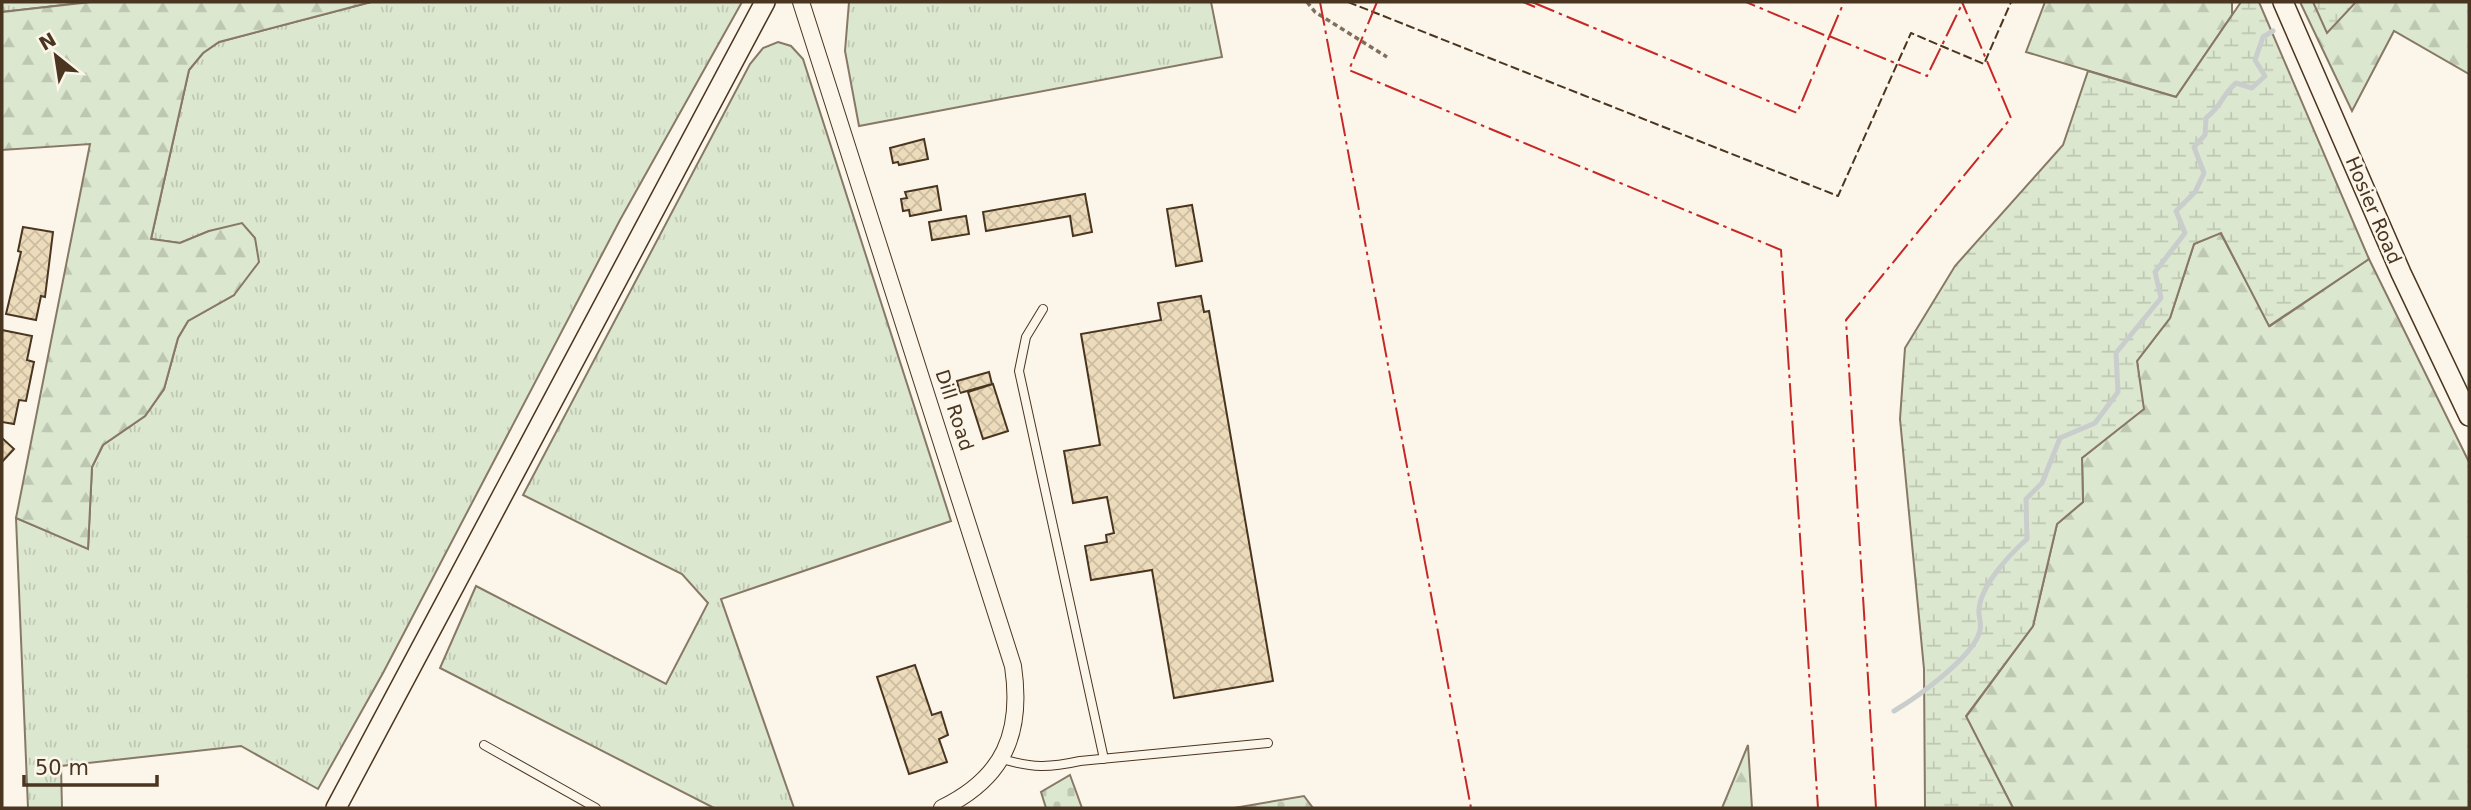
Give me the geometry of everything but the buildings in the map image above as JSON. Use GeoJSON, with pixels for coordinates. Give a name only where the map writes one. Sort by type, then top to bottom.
{"type":"FeatureCollection","features":[{"type":"Feature","properties":{"kind":"street"},"geometry":{"type":"LineString","coordinates":[[336,808],[396,702],[629,252],[765,2]]}},
{"type":"Feature","properties":{"kind":"street","name":"Dill Road"},"geometry":{"type":"LineString","coordinates":[[801,2],[1013,666],[1016,714],[1002,759],[980,785],[943,808]]}},
{"type":"Feature","properties":{"kind":"street","name":"Hosier Road"},"geometry":{"type":"LineString","coordinates":[[2283,2],[2401,273],[2469,416]]}},
{"type":"Feature","properties":{"kind":"lane"},"geometry":{"type":"LineString","coordinates":[[1043,309],[1026,337],[1019,371],[1104,759]]}},
{"type":"Feature","properties":{"kind":"lane"},"geometry":{"type":"LineString","coordinates":[[1002,759],[1033,768],[1268,743]]}},
{"type":"Feature","properties":{"kind":"lane"},"geometry":{"type":"LineString","coordinates":[[484,745],[596,808]]}},
{"type":"Feature","properties":{"kind":"path"},"geometry":{"type":"LineString","coordinates":[[1307,2],[1315,12],[1387,57]]}},
{"type":"Feature","properties":{"kind":"green space"},"geometry":{"type":"Polygon","coordinates":[[[2,2],[91,2],[2,12],[2,2]]]}},
{"type":"Feature","properties":{"kind":"green space"},"geometry":{"type":"Polygon","coordinates":[[[91,2],[371,2],[219,42],[203,53],[189,70],[151,239],[180,243],[209,231],[242,223],[255,238],[259,262],[234,295],[188,321],[178,338],[164,389],[145,416],[103,445],[92,467],[88,549],[16,518],[90,144],[2,150],[2,12],[91,2]]]}},
{"type":"Feature","properties":{"kind":"green space"},"geometry":{"type":"Polygon","coordinates":[[[371,2],[742,2],[620,220],[383,673],[318,789],[241,746],[61,766],[62,808],[28,808],[16,518],[88,548],[92,467],[103,445],[145,416],[164,389],[178,338],[188,321],[234,295],[209,231],[180,243],[151,239],[189,70],[203,53],[219,42],[371,2]]]}},
{"type":"Feature","properties":{"kind":"green space"},"geometry":{"type":"Polygon","coordinates":[[[849,2],[1211,2],[1222,57],[859,126],[845,51],[849,2]]]}},
{"type":"Feature","properties":{"kind":"green space"},"geometry":{"type":"Polygon","coordinates":[[[2045,2],[2232,2],[2232,15],[2176,97],[2026,52],[2045,2]]]}},
{"type":"Feature","properties":{"kind":"green space"},"geometry":{"type":"Polygon","coordinates":[[[2241,2],[2259,2],[2369,259],[2269,326],[2221,233],[2194,244],[2170,318],[2137,361],[2144,409],[2082,458],[2083,502],[2057,524],[2033,626],[1966,716],[2013,808],[1925,808],[1924,669],[1900,419],[1905,348],[1955,266],[2063,145],[2088,71],[2176,97],[2241,2]]]}},
{"type":"Feature","properties":{"kind":"green space"},"geometry":{"type":"Polygon","coordinates":[[[2300,2],[2469,2],[2469,74],[2394,31],[2352,111],[2300,2]]]}},
{"type":"Feature","properties":{"kind":"green space"},"geometry":{"type":"Polygon","coordinates":[[[2313,2],[2356,2],[2327,33],[2313,2]]]}},
{"type":"Feature","properties":{"kind":"green space"},"geometry":{"type":"Polygon","coordinates":[[[778,42],[791,46],[803,59],[951,521],[721,599],[794,808],[714,808],[440,668],[476,586],[666,684],[708,603],[682,574],[523,495],[750,64],[763,48],[778,42]]]}},
{"type":"Feature","properties":{"kind":"green space"},"geometry":{"type":"Polygon","coordinates":[[[2220,232],[2270,326],[2369,259],[2469,462],[2469,808],[2013,808],[1966,717],[2033,626],[2057,524],[2083,502],[2082,458],[2143,409],[2137,361],[2170,318],[2194,244],[2220,232]]]}},
{"type":"Feature","properties":{"kind":"green space"},"geometry":{"type":"Polygon","coordinates":[[[1748,745],[1752,808],[1722,808],[1748,745]]]}},
{"type":"Feature","properties":{"kind":"green space"},"geometry":{"type":"Polygon","coordinates":[[[1070,775],[1082,808],[1046,808],[1041,792],[1070,775]]]}},
{"type":"Feature","properties":{"kind":"green space"},"geometry":{"type":"Polygon","coordinates":[[[1304,796],[1313,808],[1234,808],[1304,796]]]}},
{"type":"Feature","properties":{"kind":"waterway"},"geometry":{"type":"LineString","coordinates":[[1894,711],[1916,697],[1968,652],[1980,628],[1979,609],[1985,590],[2005,561],[2027,539],[2026,499],[2042,483],[2060,438],[2095,423],[2118,392],[2116,353],[2161,298],[2155,272],[2185,233],[2176,211],[2195,192],[2204,173],[2194,147],[2205,135],[2206,118],[2236,83],[2252,88],[2265,76],[2255,60],[2263,37],[2273,31]]}},
{"type":"Feature","properties":{"kind":"fence"},"geometry":{"type":"LineString","coordinates":[[1348,2],[1838,196],[1911,33],[1984,64],[2011,2]]}},
{"type":"Feature","properties":{"kind":"power"},"geometry":{"type":"LineString","coordinates":[[1320,2],[1471,808]]}},
{"type":"Feature","properties":{"kind":"power"},"geometry":{"type":"LineString","coordinates":[[1377,2],[1349,70],[1781,250],[1818,808]]}},
{"type":"Feature","properties":{"kind":"power"},"geometry":{"type":"LineString","coordinates":[[1523,2],[1535,7]]}},
{"type":"Feature","properties":{"kind":"power"},"geometry":{"type":"LineString","coordinates":[[1532,2],[1797,113],[1829,37],[1746,2]]}},
{"type":"Feature","properties":{"kind":"power"},"geometry":{"type":"LineString","coordinates":[[1829,37],[1844,2]]}},
{"type":"Feature","properties":{"kind":"power"},"geometry":{"type":"LineString","coordinates":[[1876,808],[1846,320],[2011,118],[1962,2]]}},
{"type":"Feature","properties":{"kind":"power"},"geometry":{"type":"LineString","coordinates":[[1829,36],[1927,76],[1963,2]]}}]}
